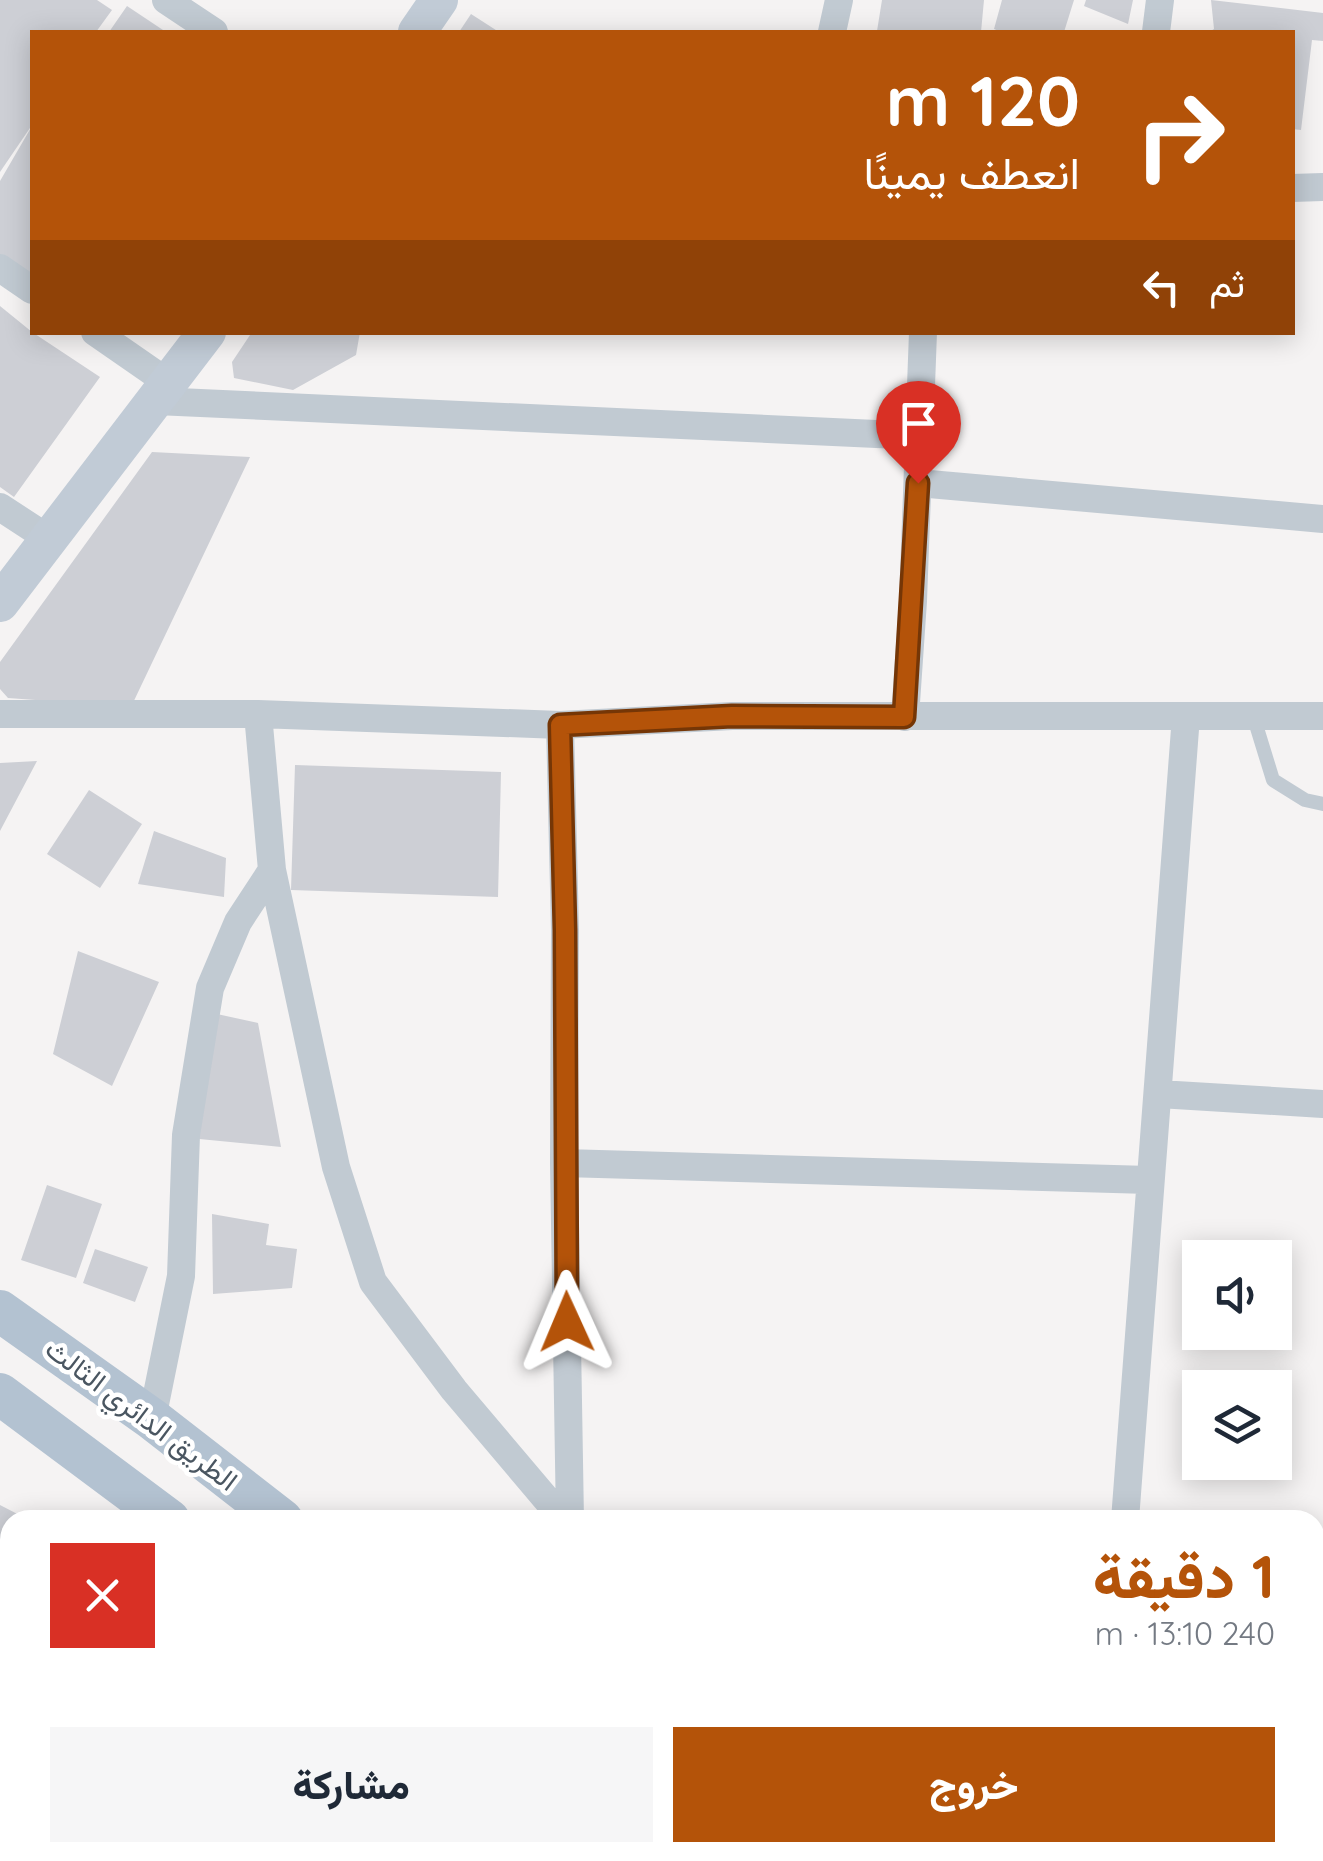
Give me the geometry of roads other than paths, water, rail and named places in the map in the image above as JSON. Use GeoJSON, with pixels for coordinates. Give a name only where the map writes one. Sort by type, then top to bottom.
{"type":"FeatureCollection","features":[{"type":"Feature","properties":{"kind":"main road"},"geometry":{"type":"LineString","coordinates":[[417,30],[439,0]]}},
{"type":"Feature","properties":{"kind":"main road"},"geometry":{"type":"LineString","coordinates":[[0,603],[205,335]]}},
{"type":"Feature","properties":{"kind":"main road","name":"الطريق الدائري الثالث"},"geometry":{"type":"LineString","coordinates":[[0,1311],[269,1510]]}},
{"type":"Feature","properties":{"kind":"main road"},"geometry":{"type":"LineString","coordinates":[[0,1394],[151,1510]]}},
{"type":"Feature","properties":{"kind":"street"},"geometry":{"type":"LineString","coordinates":[[166,0],[211,30]]}},
{"type":"Feature","properties":{"kind":"street"},"geometry":{"type":"LineString","coordinates":[[832,30],[839,0]]}},
{"type":"Feature","properties":{"kind":"street"},"geometry":{"type":"LineString","coordinates":[[1156,30],[1160,0]]}},
{"type":"Feature","properties":{"kind":"street"},"geometry":{"type":"LineString","coordinates":[[1295,188],[1323,188]]}},
{"type":"Feature","properties":{"kind":"street"},"geometry":{"type":"LineString","coordinates":[[0,268],[30,289]]}},
{"type":"Feature","properties":{"kind":"street"},"geometry":{"type":"LineString","coordinates":[[97,335],[163,392],[920,436]]}},
{"type":"Feature","properties":{"kind":"street"},"geometry":{"type":"LineString","coordinates":[[904,717],[923,335]]}},
{"type":"Feature","properties":{"kind":"street"},"geometry":{"type":"LineString","coordinates":[[918,483],[1323,519]]}},
{"type":"Feature","properties":{"kind":"street"},"geometry":{"type":"LineString","coordinates":[[0,506],[48,540]]}},
{"type":"Feature","properties":{"kind":"street"},"geometry":{"type":"LineString","coordinates":[[0,714],[258,714],[560,725],[732,716],[1323,716]]}},
{"type":"Feature","properties":{"kind":"street"},"geometry":{"type":"LineString","coordinates":[[258,714],[272,870],[336,1167],[373,1282],[454,1390],[558,1510]]}},
{"type":"Feature","properties":{"kind":"street"},"geometry":{"type":"LineString","coordinates":[[1126,1510],[1186,716]]}},
{"type":"Feature","properties":{"kind":"street"},"geometry":{"type":"LineString","coordinates":[[560,725],[565,930],[567,1510]]}},
{"type":"Feature","properties":{"kind":"street"},"geometry":{"type":"LineString","coordinates":[[152,1420],[180,1276],[186,1134],[210,988],[238,922],[272,870]]}},
{"type":"Feature","properties":{"kind":"street"},"geometry":{"type":"LineString","coordinates":[[1159,1094],[1323,1104]]}},
{"type":"Feature","properties":{"kind":"street"},"geometry":{"type":"LineString","coordinates":[[564,1162],[1149,1180]]}},
{"type":"Feature","properties":{"kind":"lane"},"geometry":{"type":"LineString","coordinates":[[1254,715],[1274,780],[1306,800],[1323,804]]}}]}
